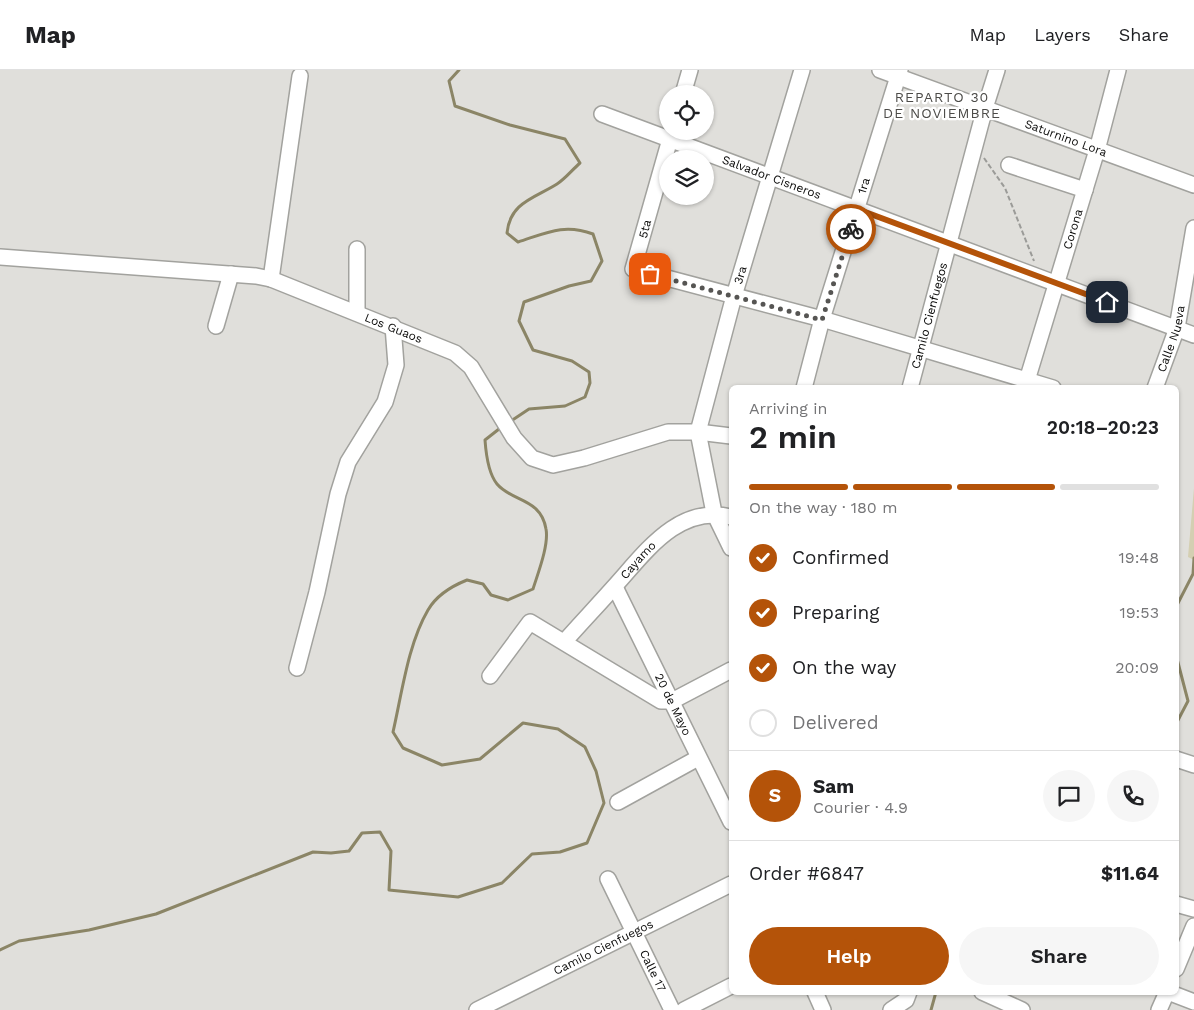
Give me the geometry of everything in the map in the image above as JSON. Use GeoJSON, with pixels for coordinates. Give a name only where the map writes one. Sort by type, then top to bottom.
{"type":"FeatureCollection","features":[{"type":"Feature","properties":{"kind":"street"},"geometry":{"type":"LineString","coordinates":[[686,85],[690,70]]}},
{"type":"Feature","properties":{"kind":"street","name":"3ra"},"geometry":{"type":"LineString","coordinates":[[729,544],[714,513],[698,432],[734,296],[802,70]]}},
{"type":"Feature","properties":{"kind":"street","name":"Saturnino Lora"},"geometry":{"type":"LineString","coordinates":[[880,70],[899,73],[985,108],[1194,185]]}},
{"type":"Feature","properties":{"kind":"street","name":"Camilo Cienfuegos"},"geometry":{"type":"LineString","coordinates":[[911,385],[985,108],[998,70]]}},
{"type":"Feature","properties":{"kind":"street","name":"Corona"},"geometry":{"type":"LineString","coordinates":[[1026,383],[1097,150],[1118,70]]}},
{"type":"Feature","properties":{"kind":"street","name":"1ra"},"geometry":{"type":"LineString","coordinates":[[805,385],[822,320],[899,73]]}},
{"type":"Feature","properties":{"kind":"street"},"geometry":{"type":"LineString","coordinates":[[272,279],[300,76]]}},
{"type":"Feature","properties":{"kind":"street","name":"Salvador Cisneros"},"geometry":{"type":"LineString","coordinates":[[602,114],[659,131]]}},
{"type":"Feature","properties":{"kind":"street","name":"5ta"},"geometry":{"type":"LineString","coordinates":[[670,140],[634,269],[734,296]]}},
{"type":"Feature","properties":{"kind":"street","name":"Salvador Cisneros"},"geometry":{"type":"LineString","coordinates":[[683,140],[770,177],[1194,335]]}},
{"type":"Feature","properties":{"kind":"street"},"geometry":{"type":"LineString","coordinates":[[1009,165],[1085,190]]}},
{"type":"Feature","properties":{"kind":"street","name":"Calle Nueva"},"geometry":{"type":"LineString","coordinates":[[1156,385],[1177,328],[1194,228]]}},
{"type":"Feature","properties":{"kind":"street"},"geometry":{"type":"LineString","coordinates":[[357,249],[357,312]]}},
{"type":"Feature","properties":{"kind":"street","name":"Los Guaos"},"geometry":{"type":"LineString","coordinates":[[0,257],[231,274],[272,279],[393,326],[456,353],[471,368],[514,438],[532,458],[553,465],[584,458],[668,432],[698,432],[729,436]]}},
{"type":"Feature","properties":{"kind":"street"},"geometry":{"type":"LineString","coordinates":[[216,326],[231,274]]}},
{"type":"Feature","properties":{"kind":"street"},"geometry":{"type":"LineString","coordinates":[[734,296],[822,320],[1026,383]]}},
{"type":"Feature","properties":{"kind":"street"},"geometry":{"type":"LineString","coordinates":[[297,668],[317,592],[338,494],[348,462],[385,402],[396,365],[393,326]]}},
{"type":"Feature","properties":{"kind":"street","name":"Cayamo"},"geometry":{"type":"LineString","coordinates":[[565,641],[615,587],[643,552],[662,535],[682,523],[714,513],[729,516]]}},
{"type":"Feature","properties":{"kind":"street","name":"20 de Mayo"},"geometry":{"type":"LineString","coordinates":[[615,587],[729,818]]}},
{"type":"Feature","properties":{"kind":"street"},"geometry":{"type":"LineString","coordinates":[[490,676],[530,622],[565,641],[661,701],[672,701],[729,671]]}},
{"type":"Feature","properties":{"kind":"street"},"geometry":{"type":"LineString","coordinates":[[618,802],[698,758]]}},
{"type":"Feature","properties":{"kind":"street"},"geometry":{"type":"LineString","coordinates":[[1179,760],[1194,765]]}},
{"type":"Feature","properties":{"kind":"street","name":"Calle 17"},"geometry":{"type":"LineString","coordinates":[[608,879],[672,1010]]}},
{"type":"Feature","properties":{"kind":"street","name":"Camilo Cienfuegos"},"geometry":{"type":"LineString","coordinates":[[477,1010],[634,934],[729,885]]}},
{"type":"Feature","properties":{"kind":"street"},"geometry":{"type":"LineString","coordinates":[[1179,905],[1194,909]]}},
{"type":"Feature","properties":{"kind":"street"},"geometry":{"type":"LineString","coordinates":[[1179,962],[1194,926]]}},
{"type":"Feature","properties":{"kind":"street"},"geometry":{"type":"LineString","coordinates":[[684,1010],[729,987]]}},
{"type":"Feature","properties":{"kind":"street"},"geometry":{"type":"LineString","coordinates":[[816,995],[823,1010]]}},
{"type":"Feature","properties":{"kind":"street"},"geometry":{"type":"LineString","coordinates":[[891,1010],[906,1000],[908,995]]}},
{"type":"Feature","properties":{"kind":"street"},"geometry":{"type":"LineString","coordinates":[[989,995],[1022,1010]]}},
{"type":"Feature","properties":{"kind":"street"},"geometry":{"type":"LineString","coordinates":[[1160,1010],[1167,995]]}},
{"type":"Feature","properties":{"kind":"street"},"geometry":{"type":"LineString","coordinates":[[1176,995],[1194,1002]]}},
{"type":"Feature","properties":{"kind":"path"},"geometry":{"type":"LineString","coordinates":[[975,146],[1005,188],[1040,277]]}},
{"type":"Feature","properties":{"kind":"shaded area"},"geometry":{"type":"Polygon","coordinates":[[[1194,488],[1194,560],[1188,557],[1194,488]]]}},
{"type":"Feature","properties":{"kind":"waterway"},"geometry":{"type":"LineString","coordinates":[[459,70],[449,81],[455,106],[510,125],[565,139],[580,163],[560,182],[532,197],[518,208],[509,223],[507,233],[518,242],[555,230],[573,229],[583,231],[593,234],[602,261],[591,281],[569,286],[524,302],[519,321],[533,350],[572,361],[589,372],[590,383],[585,397],[565,406],[529,409],[511,421]]}},
{"type":"Feature","properties":{"kind":"waterway"},"geometry":{"type":"LineString","coordinates":[[0,950],[19,941],[89,930],[156,914],[313,852],[349,851],[362,833],[380,832],[391,851],[389,890],[458,897],[502,883],[532,854],[560,852],[587,843],[604,803],[596,771],[585,747],[558,729],[523,723],[480,759],[442,765],[403,748],[393,732],[406,669],[415,638],[421,623],[435,600],[450,588],[467,580],[483,584],[491,595],[508,600],[533,589],[545,551],[546,529],[538,511],[503,490],[491,474],[485,440],[499,429]]}},
{"type":"Feature","properties":{"kind":"waterway"},"geometry":{"type":"LineString","coordinates":[[1179,601],[1193,574],[1194,558]]}},
{"type":"Feature","properties":{"kind":"waterway"},"geometry":{"type":"LineString","coordinates":[[1179,666],[1188,701],[1179,718]]}},
{"type":"Feature","properties":{"kind":"waterway"},"geometry":{"type":"LineString","coordinates":[[931,1010],[935,995]]}},
{"type":"Feature","properties":{"kind":"way so far"},"geometry":{"type":"LineString","coordinates":[[650,274],[822,320],[851,229]]}},
{"type":"Feature","properties":{"kind":"district","name":"REPARTO 30 DE NOVIEMBRE"},"geometry":{"type":"Point","coordinates":[942,106]}},
{"type":"Feature","properties":{"kind":"route"},"geometry":{"type":"LineString","coordinates":[[851,229],[857,209],[1107,302]]}}]}
